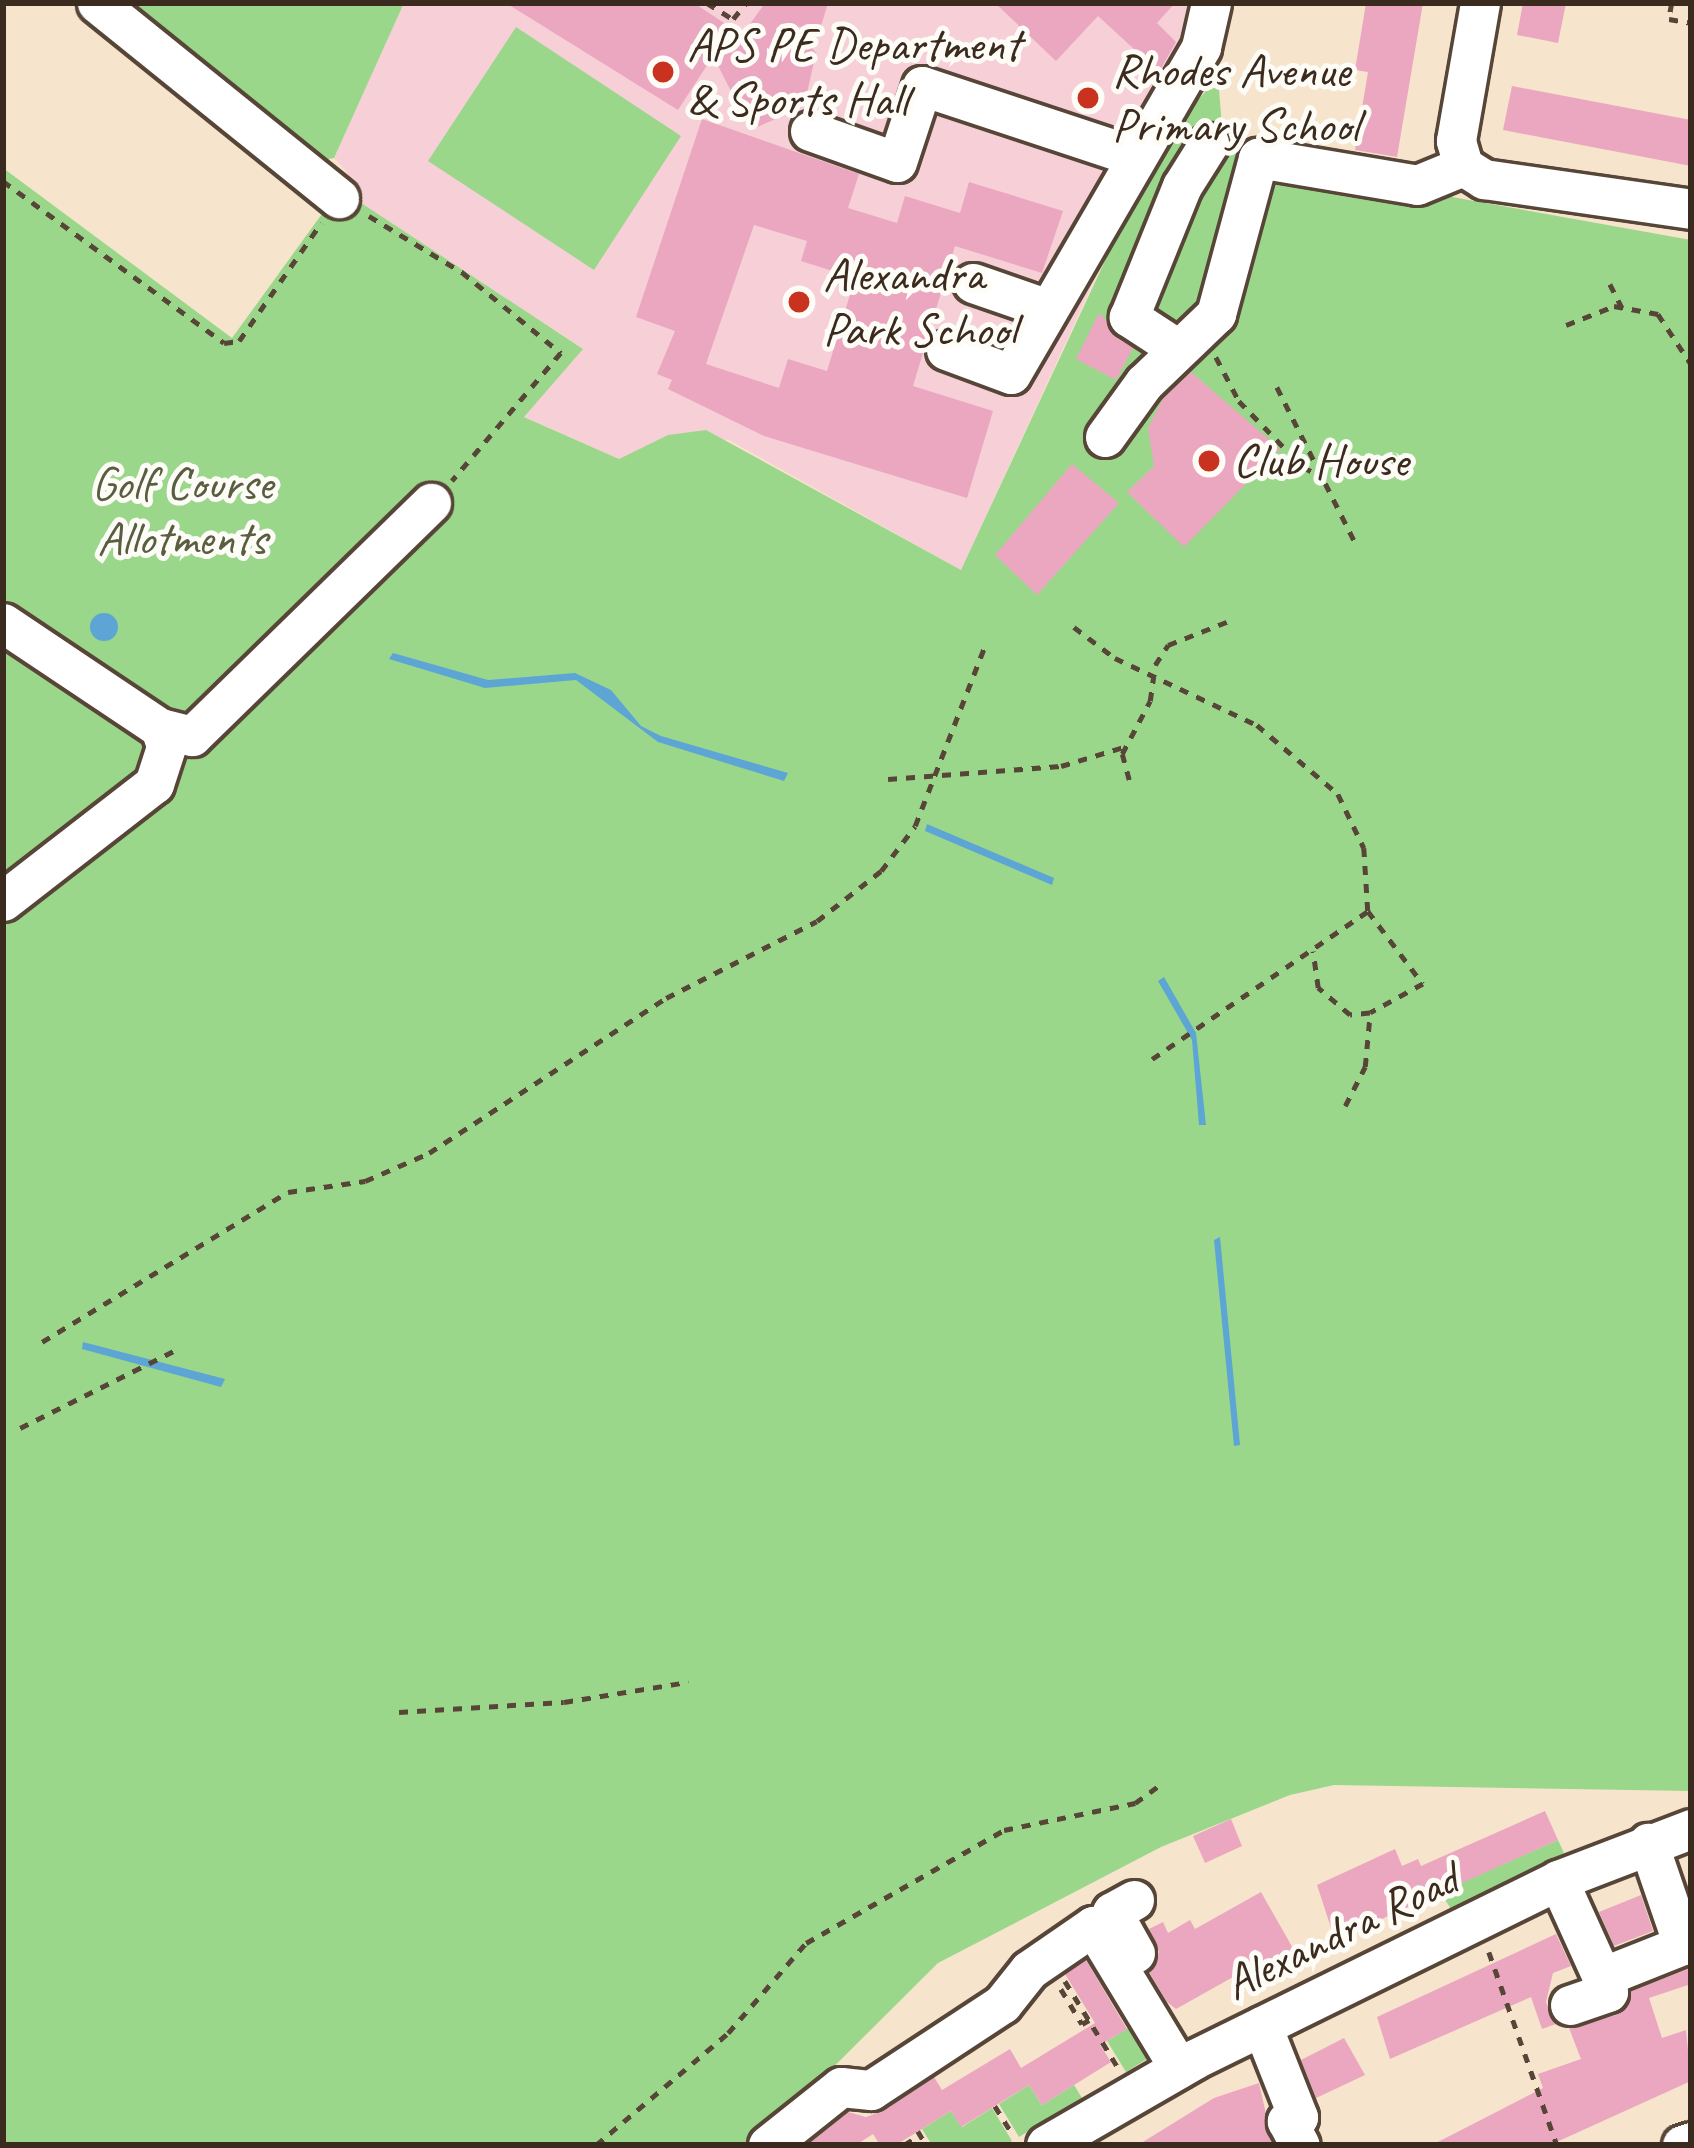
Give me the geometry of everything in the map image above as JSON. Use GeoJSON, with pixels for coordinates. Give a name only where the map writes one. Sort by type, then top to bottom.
{"type":"FeatureCollection","features":[{"type":"Feature","properties":{"kind":"street"},"geometry":{"type":"LineString","coordinates":[[97,3],[339,198]]}},
{"type":"Feature","properties":{"kind":"street"},"geometry":{"type":"LineString","coordinates":[[946,350],[1012,374],[1201,47],[1211,3]]}},
{"type":"Feature","properties":{"kind":"street"},"geometry":{"type":"LineString","coordinates":[[1480,3],[1456,141],[1463,166],[1484,179],[1691,209]]}},
{"type":"Feature","properties":{"kind":"street"},"geometry":{"type":"LineString","coordinates":[[810,131],[897,161],[922,86],[1134,156]]}},
{"type":"Feature","properties":{"kind":"street"},"geometry":{"type":"LineString","coordinates":[[1189,339],[1129,317],[1182,186],[1209,143]]}},
{"type":"Feature","properties":{"kind":"street"},"geometry":{"type":"LineString","coordinates":[[1105,437],[1216,314],[1258,158],[1417,185],[1463,166]]}},
{"type":"Feature","properties":{"kind":"street"},"geometry":{"type":"LineString","coordinates":[[973,283],[1048,309]]}},
{"type":"Feature","properties":{"kind":"street"},"geometry":{"type":"LineString","coordinates":[[3,623],[160,728],[203,732],[431,503]]}},
{"type":"Feature","properties":{"kind":"street"},"geometry":{"type":"LineString","coordinates":[[3,902],[154,784],[166,746],[160,728]]}},
{"type":"Feature","properties":{"kind":"street","name":"Alexandra Road"},"geometry":{"type":"LineString","coordinates":[[1046,2145],[1187,2064],[1558,1880],[1691,1829]]}},
{"type":"Feature","properties":{"kind":"street"},"geometry":{"type":"LineString","coordinates":[[1602,1977],[1683,1945],[1648,1843]]}},
{"type":"Feature","properties":{"kind":"street"},"geometry":{"type":"LineString","coordinates":[[1558,1880],[1608,1993],[1570,2005]]}},
{"type":"Feature","properties":{"kind":"street"},"geometry":{"type":"LineString","coordinates":[[1134,1900],[1112,1912],[1187,2064]]}},
{"type":"Feature","properties":{"kind":"street"},"geometry":{"type":"LineString","coordinates":[[768,2145],[841,2087],[871,2090],[1002,2004],[1043,1960],[1093,1926],[1187,2064]]}},
{"type":"Feature","properties":{"kind":"street"},"geometry":{"type":"LineString","coordinates":[[1262,2026],[1298,2117],[1287,2121],[1300,2145]]}},
{"type":"Feature","properties":{"kind":"street"},"geometry":{"type":"LineString","coordinates":[[1682,2145],[1691,2142]]}},
{"type":"Feature","properties":{"kind":"path"},"geometry":{"type":"LineString","coordinates":[[249,3],[289,3]]}},
{"type":"Feature","properties":{"kind":"path"},"geometry":{"type":"LineString","coordinates":[[707,3],[733,19],[746,3]]}},
{"type":"Feature","properties":{"kind":"path"},"geometry":{"type":"LineString","coordinates":[[1672,3],[1670,19],[1691,23]]}},
{"type":"Feature","properties":{"kind":"path"},"geometry":{"type":"LineString","coordinates":[[3,181],[232,344],[339,198],[462,272],[562,352],[431,503]]}},
{"type":"Feature","properties":{"kind":"path"},"geometry":{"type":"LineString","coordinates":[[1610,284],[1622,308]]}},
{"type":"Feature","properties":{"kind":"path"},"geometry":{"type":"LineString","coordinates":[[1566,325],[1622,308],[1658,314],[1691,364]]}},
{"type":"Feature","properties":{"kind":"path"},"geometry":{"type":"LineString","coordinates":[[1189,339],[1239,401],[1303,467],[1322,476]]}},
{"type":"Feature","properties":{"kind":"path"},"geometry":{"type":"LineString","coordinates":[[1276,387],[1356,544]]}},
{"type":"Feature","properties":{"kind":"path"},"geometry":{"type":"LineString","coordinates":[[1129,780],[1120,768],[1124,747],[1150,701],[1153,675],[1168,645],[1229,621]]}},
{"type":"Feature","properties":{"kind":"path"},"geometry":{"type":"LineString","coordinates":[[1073,627],[1153,675],[1257,725],[1338,794],[1364,848],[1368,911],[1423,983],[1370,1013],[1350,1015],[1324,996],[1312,951]]}},
{"type":"Feature","properties":{"kind":"path"},"geometry":{"type":"LineString","coordinates":[[42,1342],[288,1192],[365,1181],[429,1153],[666,998],[817,922],[880,871],[915,826],[984,647]]}},
{"type":"Feature","properties":{"kind":"path"},"geometry":{"type":"LineString","coordinates":[[888,779],[933,781],[1061,766],[1124,747]]}},
{"type":"Feature","properties":{"kind":"path"},"geometry":{"type":"LineString","coordinates":[[1152,1059],[1368,911]]}},
{"type":"Feature","properties":{"kind":"path"},"geometry":{"type":"LineString","coordinates":[[1345,1106],[1365,1067],[1370,1013]]}},
{"type":"Feature","properties":{"kind":"path"},"geometry":{"type":"LineString","coordinates":[[20,1428],[180,1348]]}},
{"type":"Feature","properties":{"kind":"path"},"geometry":{"type":"LineString","coordinates":[[399,1712],[564,1702],[688,1682]]}},
{"type":"Feature","properties":{"kind":"path"},"geometry":{"type":"LineString","coordinates":[[596,2145],[728,2033],[806,1943],[1004,1830],[1135,1803],[1162,1783]]}},
{"type":"Feature","properties":{"kind":"path"},"geometry":{"type":"LineString","coordinates":[[1479,1922],[1557,2145]]}},
{"type":"Feature","properties":{"kind":"path"},"geometry":{"type":"LineString","coordinates":[[1043,1960],[1082,2024],[1089,2020]]}},
{"type":"Feature","properties":{"kind":"path"},"geometry":{"type":"LineString","coordinates":[[1083,2010],[1135,2094]]}},
{"type":"Feature","properties":{"kind":"path"},"geometry":{"type":"LineString","coordinates":[[995,2106],[1019,2145]]}},
{"type":"Feature","properties":{"kind":"path"},"geometry":{"type":"LineString","coordinates":[[904,2145],[919,2133],[926,2145]]}},
{"type":"Feature","properties":{"kind":"shaded area","name":"Alexandra Park School"},"geometry":{"type":"Polygon","coordinates":[[[404,3],[1222,3],[961,570],[729,440],[668,435],[619,459],[523,416],[582,348],[340,189],[347,172],[334,158],[404,3]]]}},
{"type":"Feature","properties":{"kind":"green space"},"geometry":{"type":"Polygon","coordinates":[[[97,3],[404,3],[334,158],[323,160],[97,3]]]}},
{"type":"Feature","properties":{"kind":"green space"},"geometry":{"type":"Polygon","coordinates":[[[516,27],[681,136],[594,270],[428,161],[516,27]]]}},
{"type":"Feature","properties":{"kind":"green space","name":"Golf Course Allotments"},"geometry":{"type":"Polygon","coordinates":[[[1218,77],[1223,139],[1430,193],[1691,240],[1691,1791],[1334,1785],[1290,1795],[1161,1847],[938,1963],[755,2145],[3,2145],[3,168],[232,338],[340,189],[583,349],[524,417],[619,459],[668,435],[706,430],[961,570],[1159,145],[1218,77]]]}},
{"type":"Feature","properties":{"kind":"green space"},"geometry":{"type":"Polygon","coordinates":[[[1558,1840],[1564,1853],[1451,1909],[1440,1892],[1558,1840]]]}},
{"type":"Feature","properties":{"kind":"green space"},"geometry":{"type":"Polygon","coordinates":[[[1141,2020],[1160,2051],[1126,2072],[1107,2041],[1141,2020]]]}},
{"type":"Feature","properties":{"kind":"green space"},"geometry":{"type":"Polygon","coordinates":[[[1029,2085],[1042,2105],[1074,2085],[1082,2098],[1019,2137],[999,2104],[1029,2085]]]}},
{"type":"Feature","properties":{"kind":"green space"},"geometry":{"type":"Polygon","coordinates":[[[992,2108],[1012,2141],[1006,2145],[932,2145],[922,2129],[951,2111],[962,2127],[992,2108]]]}},
{"type":"Feature","properties":{"kind":"water"},"geometry":{"type":"Polygon","coordinates":[[[104,613],[114,617],[118,627],[114,637],[104,641],[94,637],[90,627],[94,617],[104,613]]]}},
{"type":"Feature","properties":{"kind":"water"},"geometry":{"type":"Polygon","coordinates":[[[393,653],[488,680],[575,673],[611,690],[641,726],[661,736],[788,773],[784,781],[658,742],[576,680],[485,688],[389,659],[393,653]]]}},
{"type":"Feature","properties":{"kind":"water"},"geometry":{"type":"Polygon","coordinates":[[[927,824],[1054,878],[1052,885],[925,831],[927,824]]]}},
{"type":"Feature","properties":{"kind":"water"},"geometry":{"type":"Polygon","coordinates":[[[1164,977],[1196,1033],[1206,1125],[1199,1125],[1192,1040],[1158,981],[1164,977]]]}},
{"type":"Feature","properties":{"kind":"water"},"geometry":{"type":"Polygon","coordinates":[[[1220,1237],[1240,1445],[1234,1446],[1214,1240],[1220,1237]]]}},
{"type":"Feature","properties":{"kind":"water"},"geometry":{"type":"Polygon","coordinates":[[[83,1342],[225,1379],[221,1387],[82,1349],[83,1342]]]}},
{"type":"Feature","properties":{"kind":"building"},"geometry":{"type":"Polygon","coordinates":[[[506,3],[694,3],[742,35],[765,3],[828,3],[821,26],[795,27],[816,53],[804,106],[751,130],[713,56],[678,110],[506,3]]]}},
{"type":"Feature","properties":{"kind":"building"},"geometry":{"type":"Polygon","coordinates":[[[995,3],[1175,3],[1157,23],[1176,42],[1159,72],[1098,16],[1056,61],[995,3]]]}},
{"type":"Feature","properties":{"kind":"building"},"geometry":{"type":"Polygon","coordinates":[[[1366,3],[1423,3],[1397,157],[1355,150],[1368,72],[1355,70],[1366,3]]]}},
{"type":"Feature","properties":{"kind":"building"},"geometry":{"type":"Polygon","coordinates":[[[1523,3],[1566,3],[1558,43],[1517,35],[1523,3]]]}},
{"type":"Feature","properties":{"kind":"building"},"geometry":{"type":"Polygon","coordinates":[[[1512,86],[1691,120],[1691,166],[1503,130],[1512,86]]]}},
{"type":"Feature","properties":{"kind":"building"},"geometry":{"type":"Polygon","coordinates":[[[702,119],[859,174],[848,208],[897,223],[905,196],[960,213],[969,182],[1063,211],[1042,273],[955,246],[913,386],[993,411],[967,498],[764,436],[668,389],[672,380],[657,374],[675,331],[636,317],[702,119]],[[754,225],[706,364],[779,388],[788,359],[827,371],[855,278],[801,261],[807,241],[754,225]]]}},
{"type":"Feature","properties":{"kind":"building"},"geometry":{"type":"Polygon","coordinates":[[[1099,313],[1133,348],[1116,380],[1076,359],[1099,313]]]}},
{"type":"Feature","properties":{"kind":"building","name":"Club House"},"geometry":{"type":"Polygon","coordinates":[[[1191,372],[1280,449],[1184,547],[1127,492],[1154,466],[1148,428],[1164,397],[1191,372]]]}},
{"type":"Feature","properties":{"kind":"building"},"geometry":{"type":"Polygon","coordinates":[[[1072,464],[1119,503],[1037,595],[995,555],[1072,464]]]}},
{"type":"Feature","properties":{"kind":"building"},"geometry":{"type":"Polygon","coordinates":[[[1545,1811],[1558,1840],[1335,1940],[1317,1885],[1395,1849],[1402,1866],[1418,1859],[1421,1866],[1545,1811]]]}},
{"type":"Feature","properties":{"kind":"building"},"geometry":{"type":"Polygon","coordinates":[[[1231,1819],[1242,1846],[1205,1863],[1193,1836],[1231,1819]]]}},
{"type":"Feature","properties":{"kind":"building"},"geometry":{"type":"Polygon","coordinates":[[[1261,1892],[1299,1959],[1251,1987],[1242,1972],[1176,2009],[1167,2002],[1149,1972],[1159,1952],[1149,1929],[1163,1922],[1168,1933],[1190,1920],[1195,1929],[1261,1892]]]}},
{"type":"Feature","properties":{"kind":"building"},"geometry":{"type":"Polygon","coordinates":[[[1641,1895],[1653,1931],[1614,1946],[1599,1912],[1641,1895]]]}},
{"type":"Feature","properties":{"kind":"building"},"geometry":{"type":"Polygon","coordinates":[[[1556,1934],[1571,1966],[1553,1973],[1546,2002],[1556,2024],[1542,2029],[1531,1997],[1390,2059],[1377,2017],[1556,1934]]]}},
{"type":"Feature","properties":{"kind":"building"},"geometry":{"type":"Polygon","coordinates":[[[1086,1960],[1127,2029],[1100,2045],[1111,2062],[1042,2105],[1029,2085],[961,2127],[951,2111],[896,2145],[880,2145],[873,2134],[856,2145],[807,2145],[848,2112],[866,2117],[883,2111],[934,2077],[942,2090],[1010,2049],[1021,2068],[1095,2023],[1065,1974],[1086,1960]]]}},
{"type":"Feature","properties":{"kind":"building"},"geometry":{"type":"Polygon","coordinates":[[[1691,1968],[1691,1984],[1649,1998],[1662,2038],[1686,2030],[1691,2081],[1550,2145],[1432,2145],[1543,2088],[1538,2074],[1581,2059],[1569,2028],[1616,2015],[1631,1991],[1691,1968]]]}},
{"type":"Feature","properties":{"kind":"building"},"geometry":{"type":"Polygon","coordinates":[[[1344,2038],[1365,2075],[1316,2098],[1301,2060],[1344,2038]]]}},
{"type":"Feature","properties":{"kind":"building"},"geometry":{"type":"Polygon","coordinates":[[[1259,2083],[1273,2145],[1138,2145],[1214,2098],[1259,2083]]]}},
{"type":"Feature","properties":{"kind":"place","name":"APS PE Department & Sports Hall"},"geometry":{"type":"Point","coordinates":[663,72]}},
{"type":"Feature","properties":{"kind":"place","name":"Rhodes Avenue Primary School"},"geometry":{"type":"Point","coordinates":[1088,98]}},
{"type":"Feature","properties":{"kind":"place","name":"Alexandra Park School"},"geometry":{"type":"Point","coordinates":[799,302]}},
{"type":"Feature","properties":{"kind":"place","name":"Club House"},"geometry":{"type":"Point","coordinates":[1209,461]}}]}
